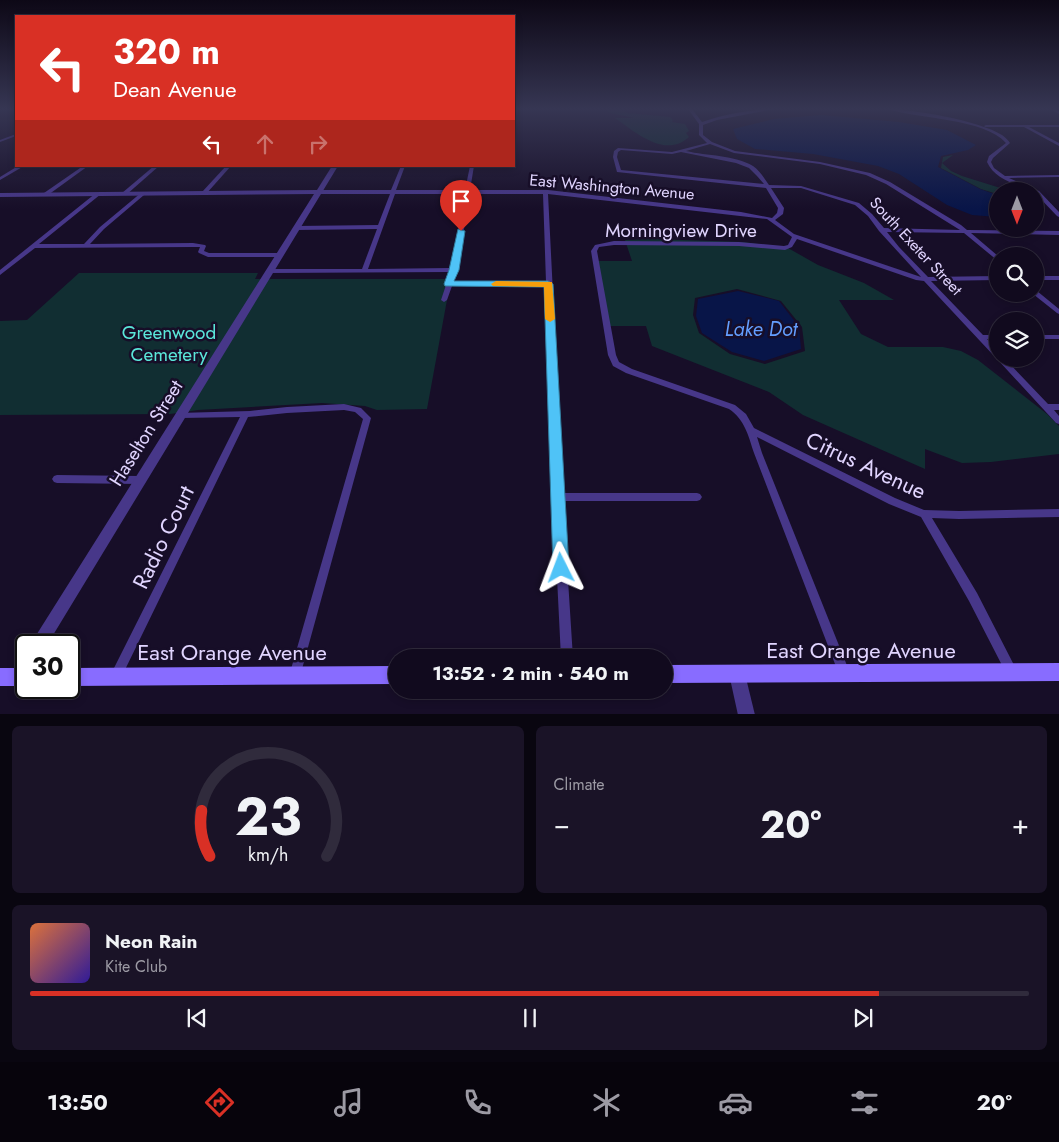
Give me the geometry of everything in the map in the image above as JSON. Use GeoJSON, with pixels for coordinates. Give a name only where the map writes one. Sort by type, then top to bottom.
{"type":"FeatureCollection","features":[{"type":"Feature","properties":{"kind":"main road","name":"East Orange Avenue"},"geometry":{"type":"LineString","coordinates":[[673,674],[1059,672]]}},
{"type":"Feature","properties":{"kind":"main road","name":"East Orange Avenue"},"geometry":{"type":"LineString","coordinates":[[80,677],[388,675]]}},
{"type":"Feature","properties":{"kind":"street"},"geometry":{"type":"LineString","coordinates":[[1007,142],[991,157],[989,162],[992,169],[1035,191],[1059,214]]}},
{"type":"Feature","properties":{"kind":"street"},"geometry":{"type":"LineString","coordinates":[[683,151],[710,143],[743,154],[820,162],[868,174],[888,183],[967,232],[989,251]]}},
{"type":"Feature","properties":{"kind":"street","name":"South Exeter Street"},"geometry":{"type":"LineString","coordinates":[[683,151],[658,153],[618,150],[614,154],[619,171],[766,186],[807,188],[851,202],[865,210],[881,230],[989,345]]}},
{"type":"Feature","properties":{"kind":"street"},"geometry":{"type":"LineString","coordinates":[[683,151],[747,165],[756,172],[781,208],[780,214],[772,220]]}},
{"type":"Feature","properties":{"kind":"street"},"geometry":{"type":"LineString","coordinates":[[0,179],[20,167]]}},
{"type":"Feature","properties":{"kind":"street"},"geometry":{"type":"LineString","coordinates":[[46,194],[85,167]]}},
{"type":"Feature","properties":{"kind":"street"},"geometry":{"type":"LineString","coordinates":[[124,194],[156,167]]}},
{"type":"Feature","properties":{"kind":"street"},"geometry":{"type":"LineString","coordinates":[[204,193],[228,167]]}},
{"type":"Feature","properties":{"kind":"street","name":"Haselton Street"},"geometry":{"type":"LineString","coordinates":[[45,634],[334,167]]}},
{"type":"Feature","properties":{"kind":"street"},"geometry":{"type":"LineString","coordinates":[[364,271],[403,167]]}},
{"type":"Feature","properties":{"kind":"street"},"geometry":{"type":"LineString","coordinates":[[444,300],[454,270],[472,167]]}},
{"type":"Feature","properties":{"kind":"street"},"geometry":{"type":"LineString","coordinates":[[1005,177],[1059,176]]}},
{"type":"Feature","properties":{"kind":"street"},"geometry":{"type":"LineString","coordinates":[[545,192],[558,496],[567,649]]}},
{"type":"Feature","properties":{"kind":"street","name":"East Washington Avenue"},"geometry":{"type":"LineString","coordinates":[[0,195],[545,192],[741,214],[772,220],[783,230],[796,236],[918,278],[989,278]]}},
{"type":"Feature","properties":{"kind":"street"},"geometry":{"type":"LineString","coordinates":[[0,273],[98,194]]}},
{"type":"Feature","properties":{"kind":"street"},"geometry":{"type":"LineString","coordinates":[[86,246],[92,237],[142,194]]}},
{"type":"Feature","properties":{"kind":"street"},"geometry":{"type":"LineString","coordinates":[[296,228],[380,227]]}},
{"type":"Feature","properties":{"kind":"street"},"geometry":{"type":"LineString","coordinates":[[881,230],[1059,233]]}},
{"type":"Feature","properties":{"kind":"street"},"geometry":{"type":"LineString","coordinates":[[1052,233],[1059,238]]}},
{"type":"Feature","properties":{"kind":"street","name":"Morningview Drive"},"geometry":{"type":"LineString","coordinates":[[751,430],[744,415],[732,407],[629,371],[616,364],[612,355],[595,247],[603,244],[723,244],[786,248],[790,246],[796,236]]}},
{"type":"Feature","properties":{"kind":"street"},"geometry":{"type":"LineString","coordinates":[[33,246],[193,245],[203,246],[202,252],[208,255],[280,255]]}},
{"type":"Feature","properties":{"kind":"street"},"geometry":{"type":"LineString","coordinates":[[269,271],[454,270]]}},
{"type":"Feature","properties":{"kind":"street"},"geometry":{"type":"LineString","coordinates":[[1044,278],[1059,278]]}},
{"type":"Feature","properties":{"kind":"street"},"geometry":{"type":"LineString","coordinates":[[448,284],[548,284]]}},
{"type":"Feature","properties":{"kind":"street"},"geometry":{"type":"LineString","coordinates":[[1044,300],[1059,312]]}},
{"type":"Feature","properties":{"kind":"street"},"geometry":{"type":"LineString","coordinates":[[1044,337],[1059,337]]}},
{"type":"Feature","properties":{"kind":"street"},"geometry":{"type":"LineString","coordinates":[[982,338],[989,338]]}},
{"type":"Feature","properties":{"kind":"street"},"geometry":{"type":"LineString","coordinates":[[1008,367],[1059,421]]}},
{"type":"Feature","properties":{"kind":"street"},"geometry":{"type":"LineString","coordinates":[[1046,407],[1059,408]]}},
{"type":"Feature","properties":{"kind":"street"},"geometry":{"type":"LineString","coordinates":[[181,415],[245,415],[324,408],[350,408],[363,413],[367,418],[360,451],[295,676]]}},
{"type":"Feature","properties":{"kind":"street","name":"Radio Court"},"geometry":{"type":"LineString","coordinates":[[116,676],[245,415]]}},
{"type":"Feature","properties":{"kind":"street"},"geometry":{"type":"LineString","coordinates":[[751,430],[844,674]]}},
{"type":"Feature","properties":{"kind":"street","name":"Citrus Avenue"},"geometry":{"type":"LineString","coordinates":[[751,430],[892,501],[924,514],[959,516],[1059,513]]}},
{"type":"Feature","properties":{"kind":"street"},"geometry":{"type":"LineString","coordinates":[[57,479],[140,480]]}},
{"type":"Feature","properties":{"kind":"street"},"geometry":{"type":"LineString","coordinates":[[558,496],[697,497]]}},
{"type":"Feature","properties":{"kind":"street"},"geometry":{"type":"LineString","coordinates":[[924,514],[973,597],[1012,672]]}},
{"type":"Feature","properties":{"kind":"street"},"geometry":{"type":"LineString","coordinates":[[736,674],[747,714]]}},
{"type":"Feature","properties":{"kind":"green space"},"geometry":{"type":"Polygon","coordinates":[[[654,142],[681,142],[670,145],[654,142]]]}},
{"type":"Feature","properties":{"kind":"green space"},"geometry":{"type":"Polygon","coordinates":[[[953,155],[942,163],[951,171],[989,184],[989,192],[941,168],[943,157],[953,155]]]}},
{"type":"Feature","properties":{"kind":"green space"},"geometry":{"type":"Polygon","coordinates":[[[625,240],[743,242],[788,248],[818,265],[864,283],[894,300],[839,300],[861,334],[888,347],[943,347],[961,351],[978,360],[1047,414],[1059,426],[1059,454],[991,462],[962,463],[925,449],[925,469],[803,415],[769,392],[652,346],[646,326],[605,326],[595,261],[632,261],[625,240]],[[737,289],[695,298],[693,315],[699,333],[730,354],[765,364],[805,351],[802,327],[781,301],[737,289]]]}},
{"type":"Feature","properties":{"kind":"green space","name":"Greenwood Cemetery"},"geometry":{"type":"Polygon","coordinates":[[[79,273],[258,273],[255,279],[445,279],[449,289],[427,409],[377,410],[365,406],[322,403],[198,410],[170,414],[0,415],[0,321],[27,320],[79,273]]]}},
{"type":"Feature","properties":{"kind":"water"},"geometry":{"type":"Polygon","coordinates":[[[743,142],[971,142],[976,145],[968,150],[941,156],[938,167],[989,192],[989,216],[972,215],[947,205],[899,174],[878,166],[813,154],[755,149],[743,142]]]}},
{"type":"Feature","properties":{"kind":"water","name":"Lake Dot"},"geometry":{"type":"Polygon","coordinates":[[[738,291],[779,301],[799,327],[801,349],[764,361],[732,352],[702,333],[696,316],[698,299],[738,291]]]}},
{"type":"Feature","properties":{"kind":"slow traffic"},"geometry":{"type":"LineString","coordinates":[[496,284],[548,284],[550,319]]}},
{"type":"Feature","properties":{"kind":"route"},"geometry":{"type":"LineString","coordinates":[[461,231],[454,270],[448,284],[548,284],[561,568]]}}]}
